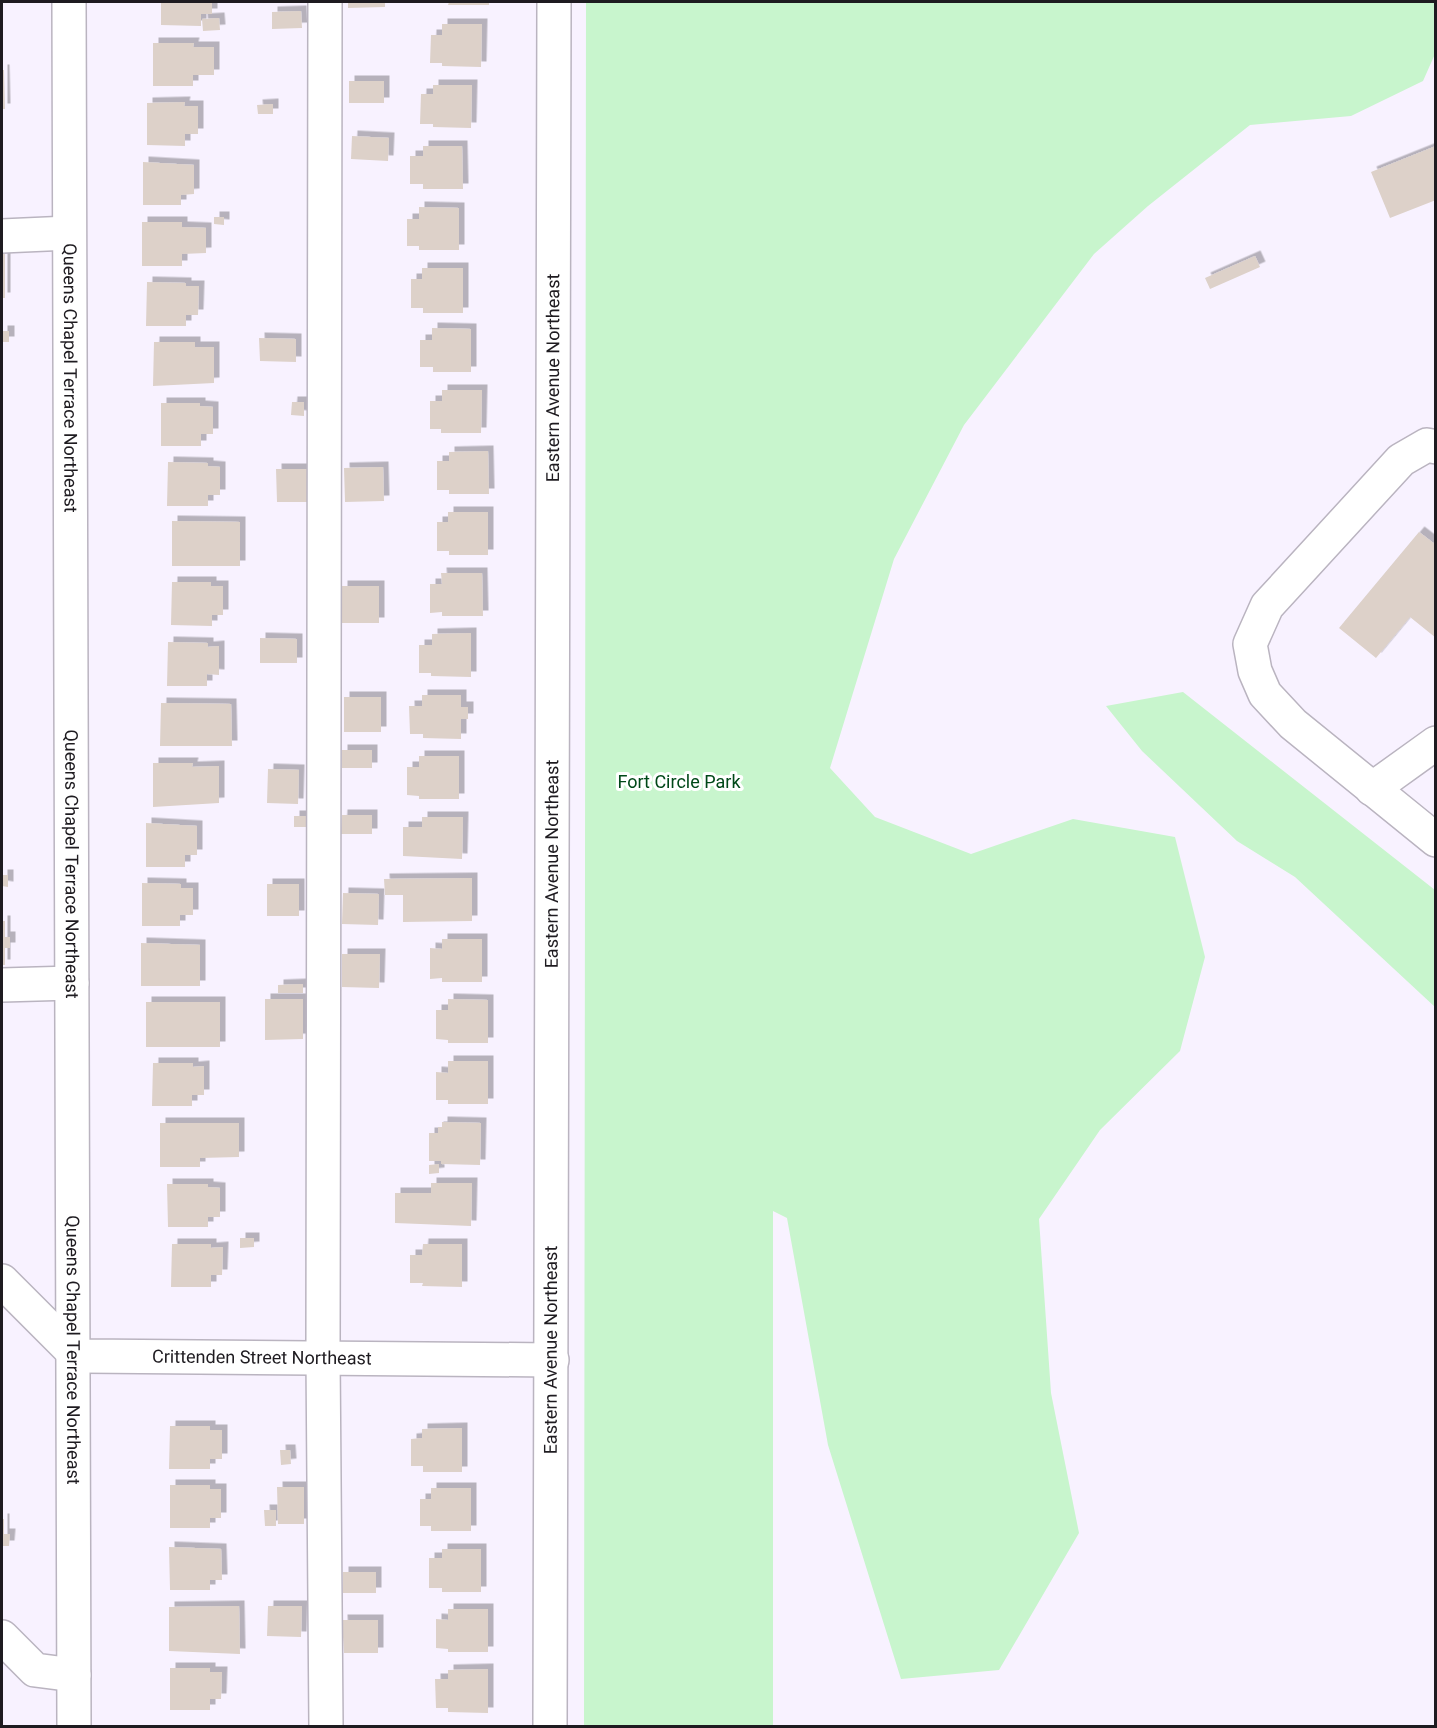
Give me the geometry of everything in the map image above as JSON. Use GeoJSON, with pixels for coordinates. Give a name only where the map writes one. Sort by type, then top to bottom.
{"type":"FeatureCollection","features":[{"type":"Feature","properties":{"kind":"street","name":"Queens Chapel Terrace Northeast"},"geometry":{"type":"LineString","coordinates":[[69,2],[74,1726]]}},
{"type":"Feature","properties":{"kind":"street"},"geometry":{"type":"LineString","coordinates":[[326,2],[323,1357],[326,1726]]}},
{"type":"Feature","properties":{"kind":"street","name":"Eastern Avenue Northeast"},"geometry":{"type":"LineString","coordinates":[[550,1726],[551,363],[554,2]]}},
{"type":"Feature","properties":{"kind":"street"},"geometry":{"type":"LineString","coordinates":[[2,236],[69,232]]}},
{"type":"Feature","properties":{"kind":"street"},"geometry":{"type":"LineString","coordinates":[[1436,447],[1427,445],[1401,460],[1267,606],[1250,644],[1255,671],[1265,694],[1293,724],[1436,840]]}},
{"type":"Feature","properties":{"kind":"street"},"geometry":{"type":"LineString","coordinates":[[1372,789],[1436,742]]}},
{"type":"Feature","properties":{"kind":"street"},"geometry":{"type":"LineString","coordinates":[[2,985],[72,983]]}},
{"type":"Feature","properties":{"kind":"street"},"geometry":{"type":"LineString","coordinates":[[2,1281],[73,1352]]}},
{"type":"Feature","properties":{"kind":"street","name":"Crittenden Street Northeast"},"geometry":{"type":"LineString","coordinates":[[73,1352],[84,1356],[101,1357],[552,1360]]}},
{"type":"Feature","properties":{"kind":"street"},"geometry":{"type":"LineString","coordinates":[[2,1637],[35,1670],[74,1675]]}},
{"type":"Feature","properties":{"kind":"green space","name":"Fort Circle Park"},"geometry":{"type":"Polygon","coordinates":[[[586,2],[1435,2],[1435,54],[1423,81],[1351,116],[1250,125],[1148,206],[1094,254],[964,425],[894,559],[830,768],[875,817],[971,854],[1073,819],[1175,837],[1205,957],[1180,1051],[1100,1130],[1039,1219],[1051,1393],[1079,1533],[999,1670],[901,1679],[828,1445],[787,1218],[773,1211],[773,1726],[584,1726],[586,2]]]}},
{"type":"Feature","properties":{"kind":"green space"},"geometry":{"type":"Polygon","coordinates":[[[1183,692],[1435,890],[1435,1007],[1295,877],[1237,841],[1142,751],[1106,706],[1183,692]]]}},
{"type":"Feature","properties":{"kind":"building"},"geometry":{"type":"Polygon","coordinates":[[[161,2],[212,2],[212,14],[201,14],[201,26],[161,25],[161,2]]]}},
{"type":"Feature","properties":{"kind":"building"},"geometry":{"type":"Polygon","coordinates":[[[348,2],[385,2],[385,7],[348,8],[348,2]]]}},
{"type":"Feature","properties":{"kind":"building"},"geometry":{"type":"Polygon","coordinates":[[[449,2],[489,2],[489,5],[448,5],[449,2]]]}},
{"type":"Feature","properties":{"kind":"building"},"geometry":{"type":"Polygon","coordinates":[[[301,11],[302,28],[272,29],[272,12],[301,11]]]}},
{"type":"Feature","properties":{"kind":"building"},"geometry":{"type":"Polygon","coordinates":[[[219,18],[220,30],[203,31],[202,19],[219,18]]]}},
{"type":"Feature","properties":{"kind":"building"},"geometry":{"type":"Polygon","coordinates":[[[442,24],[482,24],[481,67],[442,66],[442,63],[430,63],[431,35],[442,35],[442,24]]]}},
{"type":"Feature","properties":{"kind":"building"},"geometry":{"type":"Polygon","coordinates":[[[153,43],[194,43],[193,47],[214,47],[214,75],[193,75],[193,86],[153,86],[153,43]]]}},
{"type":"Feature","properties":{"kind":"building"},"geometry":{"type":"Polygon","coordinates":[[[2,70],[4,70],[5,109],[2,109],[2,70]]]}},
{"type":"Feature","properties":{"kind":"building"},"geometry":{"type":"Polygon","coordinates":[[[349,81],[384,81],[384,103],[349,103],[349,81]]]}},
{"type":"Feature","properties":{"kind":"building"},"geometry":{"type":"Polygon","coordinates":[[[433,85],[472,85],[471,128],[433,127],[433,124],[420,124],[421,94],[433,94],[433,85]]]}},
{"type":"Feature","properties":{"kind":"building"},"geometry":{"type":"Polygon","coordinates":[[[185,102],[184,106],[198,106],[198,134],[185,134],[185,146],[147,145],[147,103],[185,102]]]}},
{"type":"Feature","properties":{"kind":"building"},"geometry":{"type":"Polygon","coordinates":[[[273,104],[273,114],[258,114],[257,105],[273,104]]]}},
{"type":"Feature","properties":{"kind":"building"},"geometry":{"type":"Polygon","coordinates":[[[352,136],[389,138],[388,161],[351,159],[352,136]]]}},
{"type":"Feature","properties":{"kind":"building"},"geometry":{"type":"Polygon","coordinates":[[[423,146],[462,146],[463,189],[423,189],[423,184],[410,184],[410,156],[423,156],[423,146]]]}},
{"type":"Feature","properties":{"kind":"building"},"geometry":{"type":"Polygon","coordinates":[[[1436,146],[1436,200],[1390,218],[1371,172],[1436,146]]]}},
{"type":"Feature","properties":{"kind":"building"},"geometry":{"type":"Polygon","coordinates":[[[143,162],[194,165],[194,194],[181,195],[181,205],[143,205],[143,162]]]}},
{"type":"Feature","properties":{"kind":"building"},"geometry":{"type":"Polygon","coordinates":[[[419,207],[459,208],[459,250],[419,250],[419,246],[407,246],[407,219],[419,219],[419,207]]]}},
{"type":"Feature","properties":{"kind":"building"},"geometry":{"type":"Polygon","coordinates":[[[214,217],[224,217],[224,225],[214,224],[214,217]]]}},
{"type":"Feature","properties":{"kind":"building"},"geometry":{"type":"Polygon","coordinates":[[[142,222],[182,222],[182,227],[206,228],[206,253],[182,254],[182,266],[142,266],[142,222]]]}},
{"type":"Feature","properties":{"kind":"building"},"geometry":{"type":"Polygon","coordinates":[[[2,254],[5,254],[5,298],[2,298],[2,254]]]}},
{"type":"Feature","properties":{"kind":"building"},"geometry":{"type":"Polygon","coordinates":[[[1255,256],[1260,267],[1210,289],[1205,278],[1255,256]]]}},
{"type":"Feature","properties":{"kind":"building"},"geometry":{"type":"Polygon","coordinates":[[[422,268],[463,268],[463,313],[423,313],[423,308],[411,308],[411,279],[422,279],[422,268]]]}},
{"type":"Feature","properties":{"kind":"building"},"geometry":{"type":"Polygon","coordinates":[[[147,282],[186,283],[186,286],[199,286],[198,315],[186,315],[186,326],[146,326],[147,282]]]}},
{"type":"Feature","properties":{"kind":"building"},"geometry":{"type":"Polygon","coordinates":[[[432,328],[471,329],[471,372],[433,372],[433,367],[420,367],[420,340],[432,340],[432,328]]]}},
{"type":"Feature","properties":{"kind":"building"},"geometry":{"type":"Polygon","coordinates":[[[2,331],[9,331],[9,342],[2,342],[2,331]]]}},
{"type":"Feature","properties":{"kind":"building"},"geometry":{"type":"Polygon","coordinates":[[[259,338],[296,339],[296,362],[260,361],[259,338]]]}},
{"type":"Feature","properties":{"kind":"building"},"geometry":{"type":"Polygon","coordinates":[[[154,342],[195,342],[195,347],[214,347],[214,383],[153,386],[154,342]]]}},
{"type":"Feature","properties":{"kind":"building"},"geometry":{"type":"Polygon","coordinates":[[[442,390],[482,390],[481,433],[441,433],[441,429],[430,429],[430,401],[442,401],[442,390]]]}},
{"type":"Feature","properties":{"kind":"building"},"geometry":{"type":"Polygon","coordinates":[[[292,402],[304,402],[304,416],[291,415],[292,402]]]}},
{"type":"Feature","properties":{"kind":"building"},"geometry":{"type":"Polygon","coordinates":[[[161,403],[200,403],[200,406],[213,407],[213,434],[201,434],[201,446],[161,446],[161,403]]]}},
{"type":"Feature","properties":{"kind":"building"},"geometry":{"type":"Polygon","coordinates":[[[488,451],[489,494],[449,494],[449,490],[437,490],[437,461],[449,461],[449,452],[488,451]]]}},
{"type":"Feature","properties":{"kind":"building"},"geometry":{"type":"Polygon","coordinates":[[[168,462],[208,463],[208,466],[220,467],[220,495],[208,495],[208,506],[167,506],[168,462]]]}},
{"type":"Feature","properties":{"kind":"building"},"geometry":{"type":"Polygon","coordinates":[[[383,467],[384,501],[345,502],[344,468],[383,467]]]}},
{"type":"Feature","properties":{"kind":"building"},"geometry":{"type":"Polygon","coordinates":[[[276,469],[308,469],[308,502],[277,502],[276,469]]]}},
{"type":"Feature","properties":{"kind":"building"},"geometry":{"type":"Polygon","coordinates":[[[448,512],[488,512],[488,555],[449,555],[449,551],[437,551],[437,522],[448,522],[448,512]]]}},
{"type":"Feature","properties":{"kind":"building"},"geometry":{"type":"Polygon","coordinates":[[[172,521],[240,522],[240,566],[172,566],[172,521]]]}},
{"type":"Feature","properties":{"kind":"building"},"geometry":{"type":"Polygon","coordinates":[[[1419,532],[1436,545],[1436,638],[1410,617],[1376,658],[1339,628],[1419,532]]]}},
{"type":"Feature","properties":{"kind":"building"},"geometry":{"type":"Polygon","coordinates":[[[441,573],[482,573],[483,616],[442,616],[442,612],[430,613],[430,584],[442,584],[441,573]]]}},
{"type":"Feature","properties":{"kind":"building"},"geometry":{"type":"Polygon","coordinates":[[[172,582],[211,582],[211,586],[223,586],[223,615],[212,615],[212,626],[171,625],[172,582]]]}},
{"type":"Feature","properties":{"kind":"building"},"geometry":{"type":"Polygon","coordinates":[[[342,586],[379,586],[379,623],[342,623],[342,586]]]}},
{"type":"Feature","properties":{"kind":"building"},"geometry":{"type":"Polygon","coordinates":[[[471,633],[471,677],[431,676],[431,673],[419,673],[419,645],[432,645],[432,634],[471,633]]]}},
{"type":"Feature","properties":{"kind":"building"},"geometry":{"type":"Polygon","coordinates":[[[260,638],[297,639],[297,663],[260,663],[260,638]]]}},
{"type":"Feature","properties":{"kind":"building"},"geometry":{"type":"Polygon","coordinates":[[[168,642],[208,643],[208,647],[219,646],[219,675],[207,674],[207,686],[167,686],[168,642]]]}},
{"type":"Feature","properties":{"kind":"building"},"geometry":{"type":"Polygon","coordinates":[[[422,695],[461,695],[461,707],[468,707],[468,719],[461,719],[461,739],[423,738],[423,734],[410,734],[409,706],[422,706],[422,695]]]}},
{"type":"Feature","properties":{"kind":"building"},"geometry":{"type":"Polygon","coordinates":[[[344,697],[381,697],[381,732],[344,732],[344,697]]]}},
{"type":"Feature","properties":{"kind":"building"},"geometry":{"type":"Polygon","coordinates":[[[161,703],[231,704],[232,746],[160,746],[161,703]]]}},
{"type":"Feature","properties":{"kind":"building"},"geometry":{"type":"Polygon","coordinates":[[[342,750],[372,750],[372,768],[342,768],[342,750]]]}},
{"type":"Feature","properties":{"kind":"building"},"geometry":{"type":"Polygon","coordinates":[[[419,756],[459,756],[459,799],[419,799],[419,796],[407,795],[407,767],[419,767],[419,756]]]}},
{"type":"Feature","properties":{"kind":"building"},"geometry":{"type":"Polygon","coordinates":[[[153,763],[193,763],[192,767],[219,766],[219,803],[153,807],[153,763]]]}},
{"type":"Feature","properties":{"kind":"building"},"geometry":{"type":"Polygon","coordinates":[[[268,769],[299,770],[298,804],[267,803],[268,769]]]}},
{"type":"Feature","properties":{"kind":"building"},"geometry":{"type":"Polygon","coordinates":[[[342,815],[372,815],[372,834],[341,834],[342,815]]]}},
{"type":"Feature","properties":{"kind":"building"},"geometry":{"type":"Polygon","coordinates":[[[294,816],[308,816],[308,827],[294,827],[294,816]]]}},
{"type":"Feature","properties":{"kind":"building"},"geometry":{"type":"Polygon","coordinates":[[[422,817],[463,817],[462,859],[403,856],[403,827],[422,827],[422,817]]]}},
{"type":"Feature","properties":{"kind":"building"},"geometry":{"type":"Polygon","coordinates":[[[146,823],[197,826],[197,855],[185,855],[185,867],[146,867],[146,823]]]}},
{"type":"Feature","properties":{"kind":"building"},"geometry":{"type":"Polygon","coordinates":[[[2,875],[8,875],[8,887],[2,886],[2,875]]]}},
{"type":"Feature","properties":{"kind":"building"},"geometry":{"type":"Polygon","coordinates":[[[472,878],[472,921],[403,922],[403,895],[385,895],[384,879],[472,878]]]}},
{"type":"Feature","properties":{"kind":"building"},"geometry":{"type":"Polygon","coordinates":[[[142,883],[181,884],[181,888],[193,888],[193,915],[180,915],[180,926],[142,926],[142,883]]]}},
{"type":"Feature","properties":{"kind":"building"},"geometry":{"type":"Polygon","coordinates":[[[267,884],[299,884],[299,916],[267,916],[267,884]]]}},
{"type":"Feature","properties":{"kind":"building"},"geometry":{"type":"Polygon","coordinates":[[[343,893],[379,894],[378,925],[342,924],[343,893]]]}},
{"type":"Feature","properties":{"kind":"building"},"geometry":{"type":"Polygon","coordinates":[[[2,921],[5,921],[5,937],[10,937],[10,948],[5,948],[5,965],[2,965],[2,921]]]}},
{"type":"Feature","properties":{"kind":"building"},"geometry":{"type":"Polygon","coordinates":[[[442,939],[482,939],[482,982],[442,982],[442,978],[430,979],[430,948],[442,949],[442,939]]]}},
{"type":"Feature","properties":{"kind":"building"},"geometry":{"type":"Polygon","coordinates":[[[141,943],[200,945],[200,986],[141,986],[141,943]]]}},
{"type":"Feature","properties":{"kind":"building"},"geometry":{"type":"Polygon","coordinates":[[[342,954],[380,954],[379,988],[342,987],[342,954]]]}},
{"type":"Feature","properties":{"kind":"building"},"geometry":{"type":"Polygon","coordinates":[[[303,984],[303,993],[278,993],[278,985],[303,984]]]}},
{"type":"Feature","properties":{"kind":"building"},"geometry":{"type":"Polygon","coordinates":[[[265,999],[303,999],[303,1039],[265,1040],[265,999]]]}},
{"type":"Feature","properties":{"kind":"building"},"geometry":{"type":"Polygon","coordinates":[[[448,999],[488,1000],[488,1043],[448,1043],[448,1040],[436,1039],[436,1010],[448,1010],[448,999]]]}},
{"type":"Feature","properties":{"kind":"building"},"geometry":{"type":"Polygon","coordinates":[[[146,1002],[220,1002],[220,1047],[146,1047],[146,1002]]]}},
{"type":"Feature","properties":{"kind":"building"},"geometry":{"type":"Polygon","coordinates":[[[448,1061],[488,1061],[488,1104],[448,1104],[448,1100],[436,1100],[436,1072],[448,1073],[448,1061]]]}},
{"type":"Feature","properties":{"kind":"building"},"geometry":{"type":"Polygon","coordinates":[[[153,1063],[193,1063],[193,1067],[204,1066],[204,1095],[192,1095],[192,1106],[152,1106],[153,1063]]]}},
{"type":"Feature","properties":{"kind":"building"},"geometry":{"type":"Polygon","coordinates":[[[442,1122],[481,1123],[480,1165],[441,1164],[441,1161],[429,1161],[429,1133],[438,1133],[438,1127],[442,1127],[442,1122]]]}},
{"type":"Feature","properties":{"kind":"building"},"geometry":{"type":"Polygon","coordinates":[[[160,1123],[239,1123],[239,1157],[200,1158],[200,1167],[160,1167],[160,1123]]]}},
{"type":"Feature","properties":{"kind":"building"},"geometry":{"type":"Polygon","coordinates":[[[439,1164],[439,1173],[429,1174],[429,1165],[439,1164]]]}},
{"type":"Feature","properties":{"kind":"building"},"geometry":{"type":"Polygon","coordinates":[[[431,1183],[472,1183],[471,1226],[395,1223],[395,1193],[431,1193],[431,1183]]]}},
{"type":"Feature","properties":{"kind":"building"},"geometry":{"type":"Polygon","coordinates":[[[167,1184],[208,1184],[208,1187],[220,1188],[220,1217],[208,1217],[208,1227],[168,1227],[167,1184]]]}},
{"type":"Feature","properties":{"kind":"building"},"geometry":{"type":"Polygon","coordinates":[[[240,1238],[254,1238],[254,1247],[240,1248],[240,1238]]]}},
{"type":"Feature","properties":{"kind":"building"},"geometry":{"type":"Polygon","coordinates":[[[172,1244],[211,1244],[211,1248],[223,1247],[222,1275],[211,1275],[211,1287],[171,1287],[172,1244]]]}},
{"type":"Feature","properties":{"kind":"building"},"geometry":{"type":"Polygon","coordinates":[[[423,1244],[462,1244],[462,1287],[422,1286],[423,1283],[410,1283],[410,1255],[422,1255],[423,1244]]]}},
{"type":"Feature","properties":{"kind":"building"},"geometry":{"type":"Polygon","coordinates":[[[170,1426],[210,1426],[210,1430],[222,1430],[222,1459],[210,1459],[210,1469],[169,1469],[170,1426]]]}},
{"type":"Feature","properties":{"kind":"building"},"geometry":{"type":"Polygon","coordinates":[[[462,1428],[462,1472],[423,1472],[423,1466],[411,1466],[411,1439],[422,1438],[422,1429],[462,1428]]]}},
{"type":"Feature","properties":{"kind":"building"},"geometry":{"type":"Polygon","coordinates":[[[280,1450],[290,1450],[291,1464],[281,1465],[280,1450]]]}},
{"type":"Feature","properties":{"kind":"building"},"geometry":{"type":"Polygon","coordinates":[[[170,1485],[210,1485],[210,1489],[221,1489],[221,1518],[210,1518],[210,1528],[170,1528],[170,1485]]]}},
{"type":"Feature","properties":{"kind":"building"},"geometry":{"type":"Polygon","coordinates":[[[277,1487],[304,1487],[304,1524],[278,1524],[277,1487]]]}},
{"type":"Feature","properties":{"kind":"building"},"geometry":{"type":"Polygon","coordinates":[[[431,1488],[471,1488],[471,1531],[431,1531],[431,1526],[420,1526],[420,1499],[431,1499],[431,1488]]]}},
{"type":"Feature","properties":{"kind":"building"},"geometry":{"type":"Polygon","coordinates":[[[264,1510],[276,1510],[276,1526],[265,1526],[264,1510]]]}},
{"type":"Feature","properties":{"kind":"building"},"geometry":{"type":"Polygon","coordinates":[[[2,1519],[4,1519],[4,1534],[10,1534],[9,1546],[2,1546],[2,1519]]]}},
{"type":"Feature","properties":{"kind":"building"},"geometry":{"type":"Polygon","coordinates":[[[169,1547],[221,1549],[222,1580],[210,1580],[210,1590],[170,1590],[169,1547]]]}},
{"type":"Feature","properties":{"kind":"building"},"geometry":{"type":"Polygon","coordinates":[[[442,1549],[481,1549],[481,1592],[442,1592],[442,1588],[429,1588],[429,1558],[442,1558],[442,1549]]]}},
{"type":"Feature","properties":{"kind":"building"},"geometry":{"type":"Polygon","coordinates":[[[343,1572],[376,1572],[376,1593],[343,1593],[343,1572]]]}},
{"type":"Feature","properties":{"kind":"building"},"geometry":{"type":"Polygon","coordinates":[[[239,1606],[240,1654],[169,1651],[169,1607],[239,1606]]]}},
{"type":"Feature","properties":{"kind":"building"},"geometry":{"type":"Polygon","coordinates":[[[268,1606],[302,1606],[301,1637],[267,1636],[268,1606]]]}},
{"type":"Feature","properties":{"kind":"building"},"geometry":{"type":"Polygon","coordinates":[[[448,1609],[488,1609],[488,1652],[448,1652],[448,1649],[436,1648],[436,1619],[448,1620],[448,1609]]]}},
{"type":"Feature","properties":{"kind":"building"},"geometry":{"type":"Polygon","coordinates":[[[342,1620],[378,1620],[378,1653],[344,1653],[342,1620]]]}},
{"type":"Feature","properties":{"kind":"building"},"geometry":{"type":"Polygon","coordinates":[[[170,1668],[210,1668],[210,1672],[222,1672],[221,1699],[210,1699],[210,1710],[170,1710],[170,1668]]]}},
{"type":"Feature","properties":{"kind":"building"},"geometry":{"type":"Polygon","coordinates":[[[488,1669],[488,1713],[448,1712],[448,1708],[436,1708],[435,1679],[448,1679],[448,1670],[488,1669]]]}}]}
